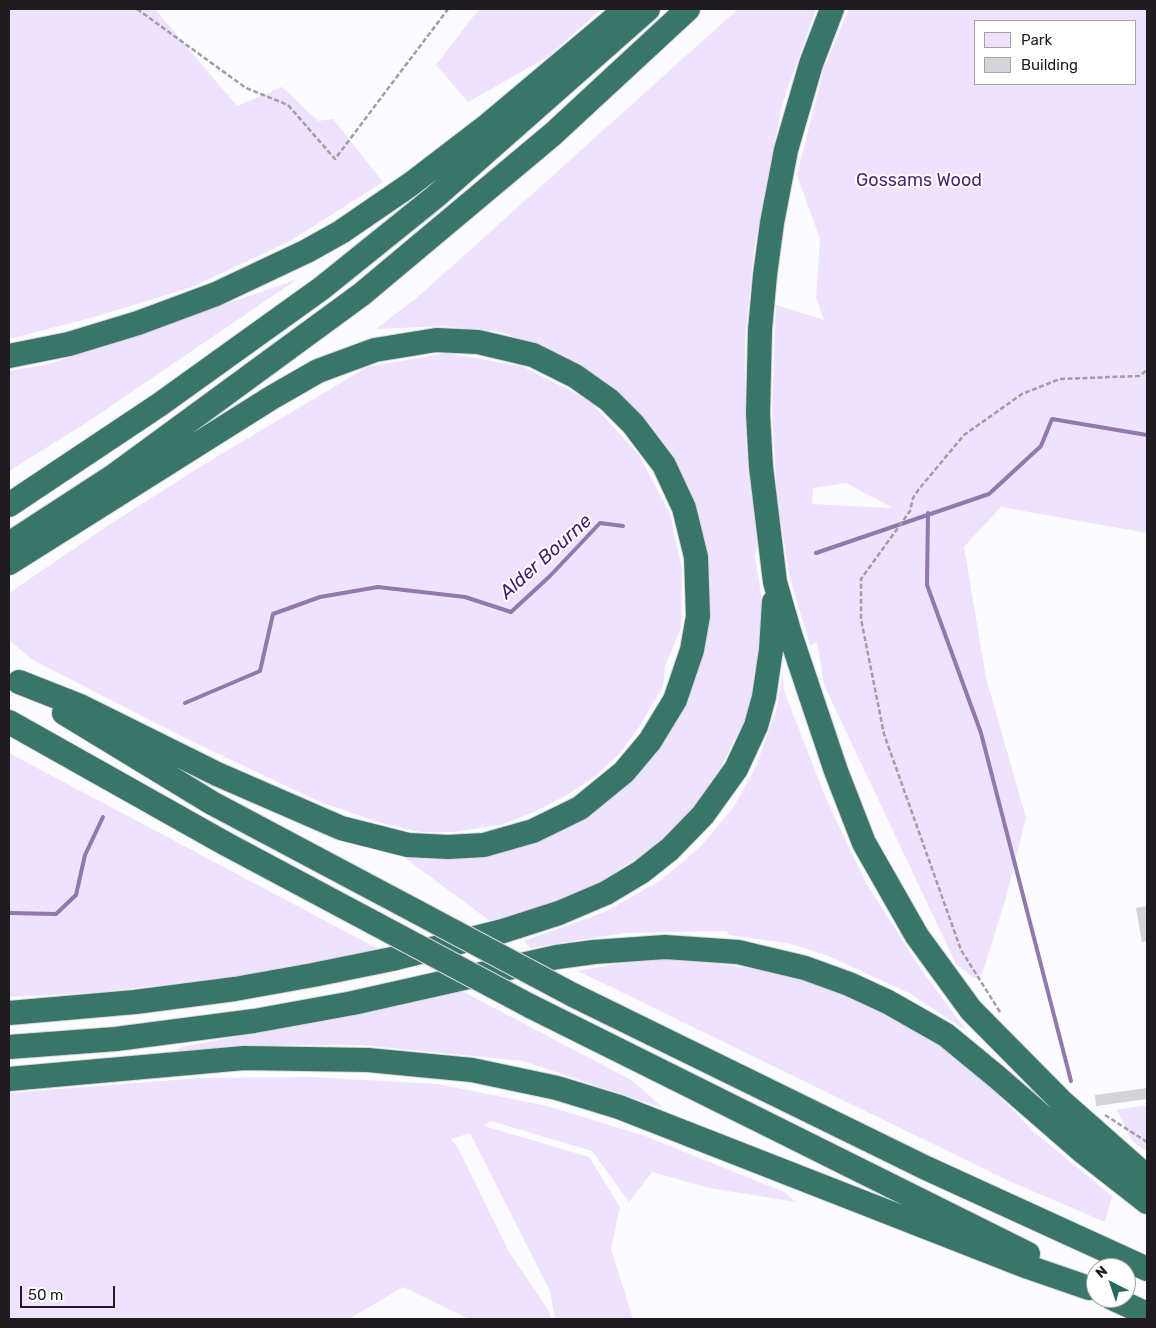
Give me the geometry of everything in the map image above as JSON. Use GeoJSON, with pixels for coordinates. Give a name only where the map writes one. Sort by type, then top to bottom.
{"type":"FeatureCollection","features":[{"type":"Feature","properties":{"kind":"highway"},"geometry":{"type":"LineString","coordinates":[[9,356],[103,334],[178,309],[235,285],[316,246],[380,206],[457,149],[626,9]]}},
{"type":"Feature","properties":{"kind":"highway"},"geometry":{"type":"LineString","coordinates":[[9,504],[159,405],[337,276],[485,155],[648,9]]}},
{"type":"Feature","properties":{"kind":"highway"},"geometry":{"type":"LineString","coordinates":[[9,544],[115,475],[362,294],[553,134],[688,9]]}},
{"type":"Feature","properties":{"kind":"highway"},"geometry":{"type":"LineString","coordinates":[[832,9],[811,64],[786,150],[772,223],[765,275],[760,330],[758,414],[761,467],[775,582],[790,634],[836,771],[864,843],[917,936],[971,1010],[1061,1101],[1147,1176]]}},
{"type":"Feature","properties":{"kind":"highway"},"geometry":{"type":"LineString","coordinates":[[9,563],[271,398],[318,371],[393,345],[436,340],[457,340],[513,349],[548,362],[590,386],[621,412],[645,438],[673,482],[689,522],[697,572],[696,633],[685,674],[665,718],[641,753],[613,782],[580,808],[534,831],[484,845],[448,847],[408,845],[341,828],[226,777],[80,706],[14,679]]}},
{"type":"Feature","properties":{"kind":"highway"},"geometry":{"type":"LineString","coordinates":[[9,1014],[185,996],[339,970],[503,932],[559,913],[606,893],[658,860],[682,838],[703,815],[736,769],[756,726],[764,697],[771,650],[775,582]]}},
{"type":"Feature","properties":{"kind":"highway"},"geometry":{"type":"LineString","coordinates":[[14,679],[76,722],[212,803],[573,995],[926,1168],[1147,1269]]}},
{"type":"Feature","properties":{"kind":"highway"},"geometry":{"type":"LineString","coordinates":[[9,722],[226,844],[530,1006],[993,1235],[1086,1286]]}},
{"type":"Feature","properties":{"kind":"highway"},"geometry":{"type":"LineString","coordinates":[[9,1047],[116,1039],[254,1021],[353,1003],[557,958],[594,952],[665,947],[730,951],[805,968],[849,984],[888,1002],[946,1035],[997,1076],[1082,1151],[1147,1202]]}},
{"type":"Feature","properties":{"kind":"highway"},"geometry":{"type":"LineString","coordinates":[[9,1079],[244,1058],[351,1059],[472,1070],[557,1088],[619,1107],[1028,1267],[1086,1287]]}},
{"type":"Feature","properties":{"kind":"highway"},"geometry":{"type":"LineString","coordinates":[[1134,1308],[1147,1314]]}},
{"type":"Feature","properties":{"kind":"path"},"geometry":{"type":"LineString","coordinates":[[137,9],[246,88],[288,105],[335,158],[448,9]]}},
{"type":"Feature","properties":{"kind":"path"},"geometry":{"type":"LineString","coordinates":[[1003,1017],[961,950],[884,734],[861,619],[862,579],[909,512],[913,498],[964,435],[1022,394],[1060,379],[1139,376],[1147,370]]}},
{"type":"Feature","properties":{"kind":"path"},"geometry":{"type":"LineString","coordinates":[[1100,1111],[1147,1142]]}},
{"type":"Feature","properties":{"kind":"green space"},"geometry":{"type":"Polygon","coordinates":[[[9,9],[155,9],[237,106],[282,87],[318,121],[333,119],[383,182],[290,241],[192,287],[94,317],[9,339],[9,9]]]}},
{"type":"Feature","properties":{"kind":"green space"},"geometry":{"type":"Polygon","coordinates":[[[479,9],[601,9],[549,56],[468,102],[436,65],[479,9]]]}},
{"type":"Feature","properties":{"kind":"green space"},"geometry":{"type":"Polygon","coordinates":[[[738,9],[816,9],[782,105],[754,250],[745,340],[746,443],[759,539],[755,556],[761,595],[761,637],[752,703],[745,728],[735,738],[711,788],[669,838],[575,897],[490,921],[405,858],[475,856],[569,826],[694,677],[691,496],[658,436],[617,390],[565,356],[501,332],[443,326],[376,329],[420,295],[738,9]]]}},
{"type":"Feature","properties":{"kind":"green space","name":"Gossams Wood"},"geometry":{"type":"Polygon","coordinates":[[[849,9],[1147,9],[1147,533],[1001,507],[964,547],[986,678],[1026,818],[1005,901],[982,974],[974,978],[956,964],[824,685],[817,642],[810,646],[789,574],[777,497],[772,410],[776,305],[824,320],[816,298],[820,239],[797,175],[824,68],[849,9]],[[846,483],[813,488],[812,504],[891,507],[846,483]]]}},
{"type":"Feature","properties":{"kind":"green space"},"geometry":{"type":"Polygon","coordinates":[[[296,280],[86,423],[9,471],[9,371],[49,364],[296,280]]]}},
{"type":"Feature","properties":{"kind":"green space"},"geometry":{"type":"Polygon","coordinates":[[[446,353],[521,366],[589,400],[639,455],[670,514],[682,569],[681,628],[665,666],[663,686],[638,729],[618,755],[596,776],[567,795],[534,812],[500,825],[452,832],[421,832],[385,824],[320,802],[183,737],[33,660],[9,640],[9,593],[109,525],[203,465],[367,367],[446,353]]]}},
{"type":"Feature","properties":{"kind":"green space"},"geometry":{"type":"Polygon","coordinates":[[[783,670],[784,691],[825,796],[865,881],[922,971],[967,1031],[909,993],[826,955],[787,943],[728,935],[727,931],[624,933],[530,948],[524,941],[607,911],[661,880],[699,848],[733,808],[756,766],[776,711],[783,670]]]}},
{"type":"Feature","properties":{"kind":"green space"},"geometry":{"type":"Polygon","coordinates":[[[9,753],[382,951],[245,976],[89,993],[9,997],[9,753]]]}},
{"type":"Feature","properties":{"kind":"green space"},"geometry":{"type":"Polygon","coordinates":[[[643,959],[683,959],[799,975],[843,992],[929,1035],[971,1067],[1033,1131],[1112,1196],[1105,1222],[1009,1181],[578,971],[643,959]]]}},
{"type":"Feature","properties":{"kind":"green space"},"geometry":{"type":"Polygon","coordinates":[[[462,991],[633,1081],[663,1108],[523,1061],[362,1045],[290,1045],[173,1055],[181,1047],[342,1017],[462,991]]]}},
{"type":"Feature","properties":{"kind":"green space"},"geometry":{"type":"Polygon","coordinates":[[[313,1077],[438,1084],[547,1106],[645,1136],[784,1192],[796,1202],[709,1188],[652,1172],[629,1202],[592,1151],[491,1121],[484,1126],[589,1157],[620,1207],[611,1249],[633,1319],[555,1319],[550,1291],[470,1133],[451,1139],[459,1150],[509,1252],[549,1311],[551,1319],[469,1319],[403,1287],[349,1319],[9,1319],[9,1093],[201,1078],[313,1077]]]}},
{"type":"Feature","properties":{"kind":"green space"},"geometry":{"type":"Polygon","coordinates":[[[1147,1105],[1147,1152],[1132,1141],[1117,1110],[1147,1105]]]}},
{"type":"Feature","properties":{"kind":"building"},"geometry":{"type":"Polygon","coordinates":[[[1147,906],[1147,941],[1142,942],[1136,908],[1147,906]]]}},
{"type":"Feature","properties":{"kind":"building"},"geometry":{"type":"Polygon","coordinates":[[[1147,1088],[1147,1099],[1096,1106],[1095,1095],[1147,1088]]]}},
{"type":"Feature","properties":{"kind":"waterway","name":"Alder Bourne"},"geometry":{"type":"LineString","coordinates":[[816,553],[989,494],[1041,446],[1052,419],[1147,435]]}},
{"type":"Feature","properties":{"kind":"waterway"},"geometry":{"type":"LineString","coordinates":[[928,513],[927,585],[981,733],[1071,1081]]}},
{"type":"Feature","properties":{"kind":"waterway","name":"Alder Bourne"},"geometry":{"type":"LineString","coordinates":[[185,703],[260,671],[273,614],[320,597],[378,587],[465,597],[511,612],[550,576],[600,523],[623,526]]}},
{"type":"Feature","properties":{"kind":"waterway","name":"Alder Bourne"},"geometry":{"type":"LineString","coordinates":[[9,913],[56,914],[76,895],[85,855],[103,817]]}}]}
